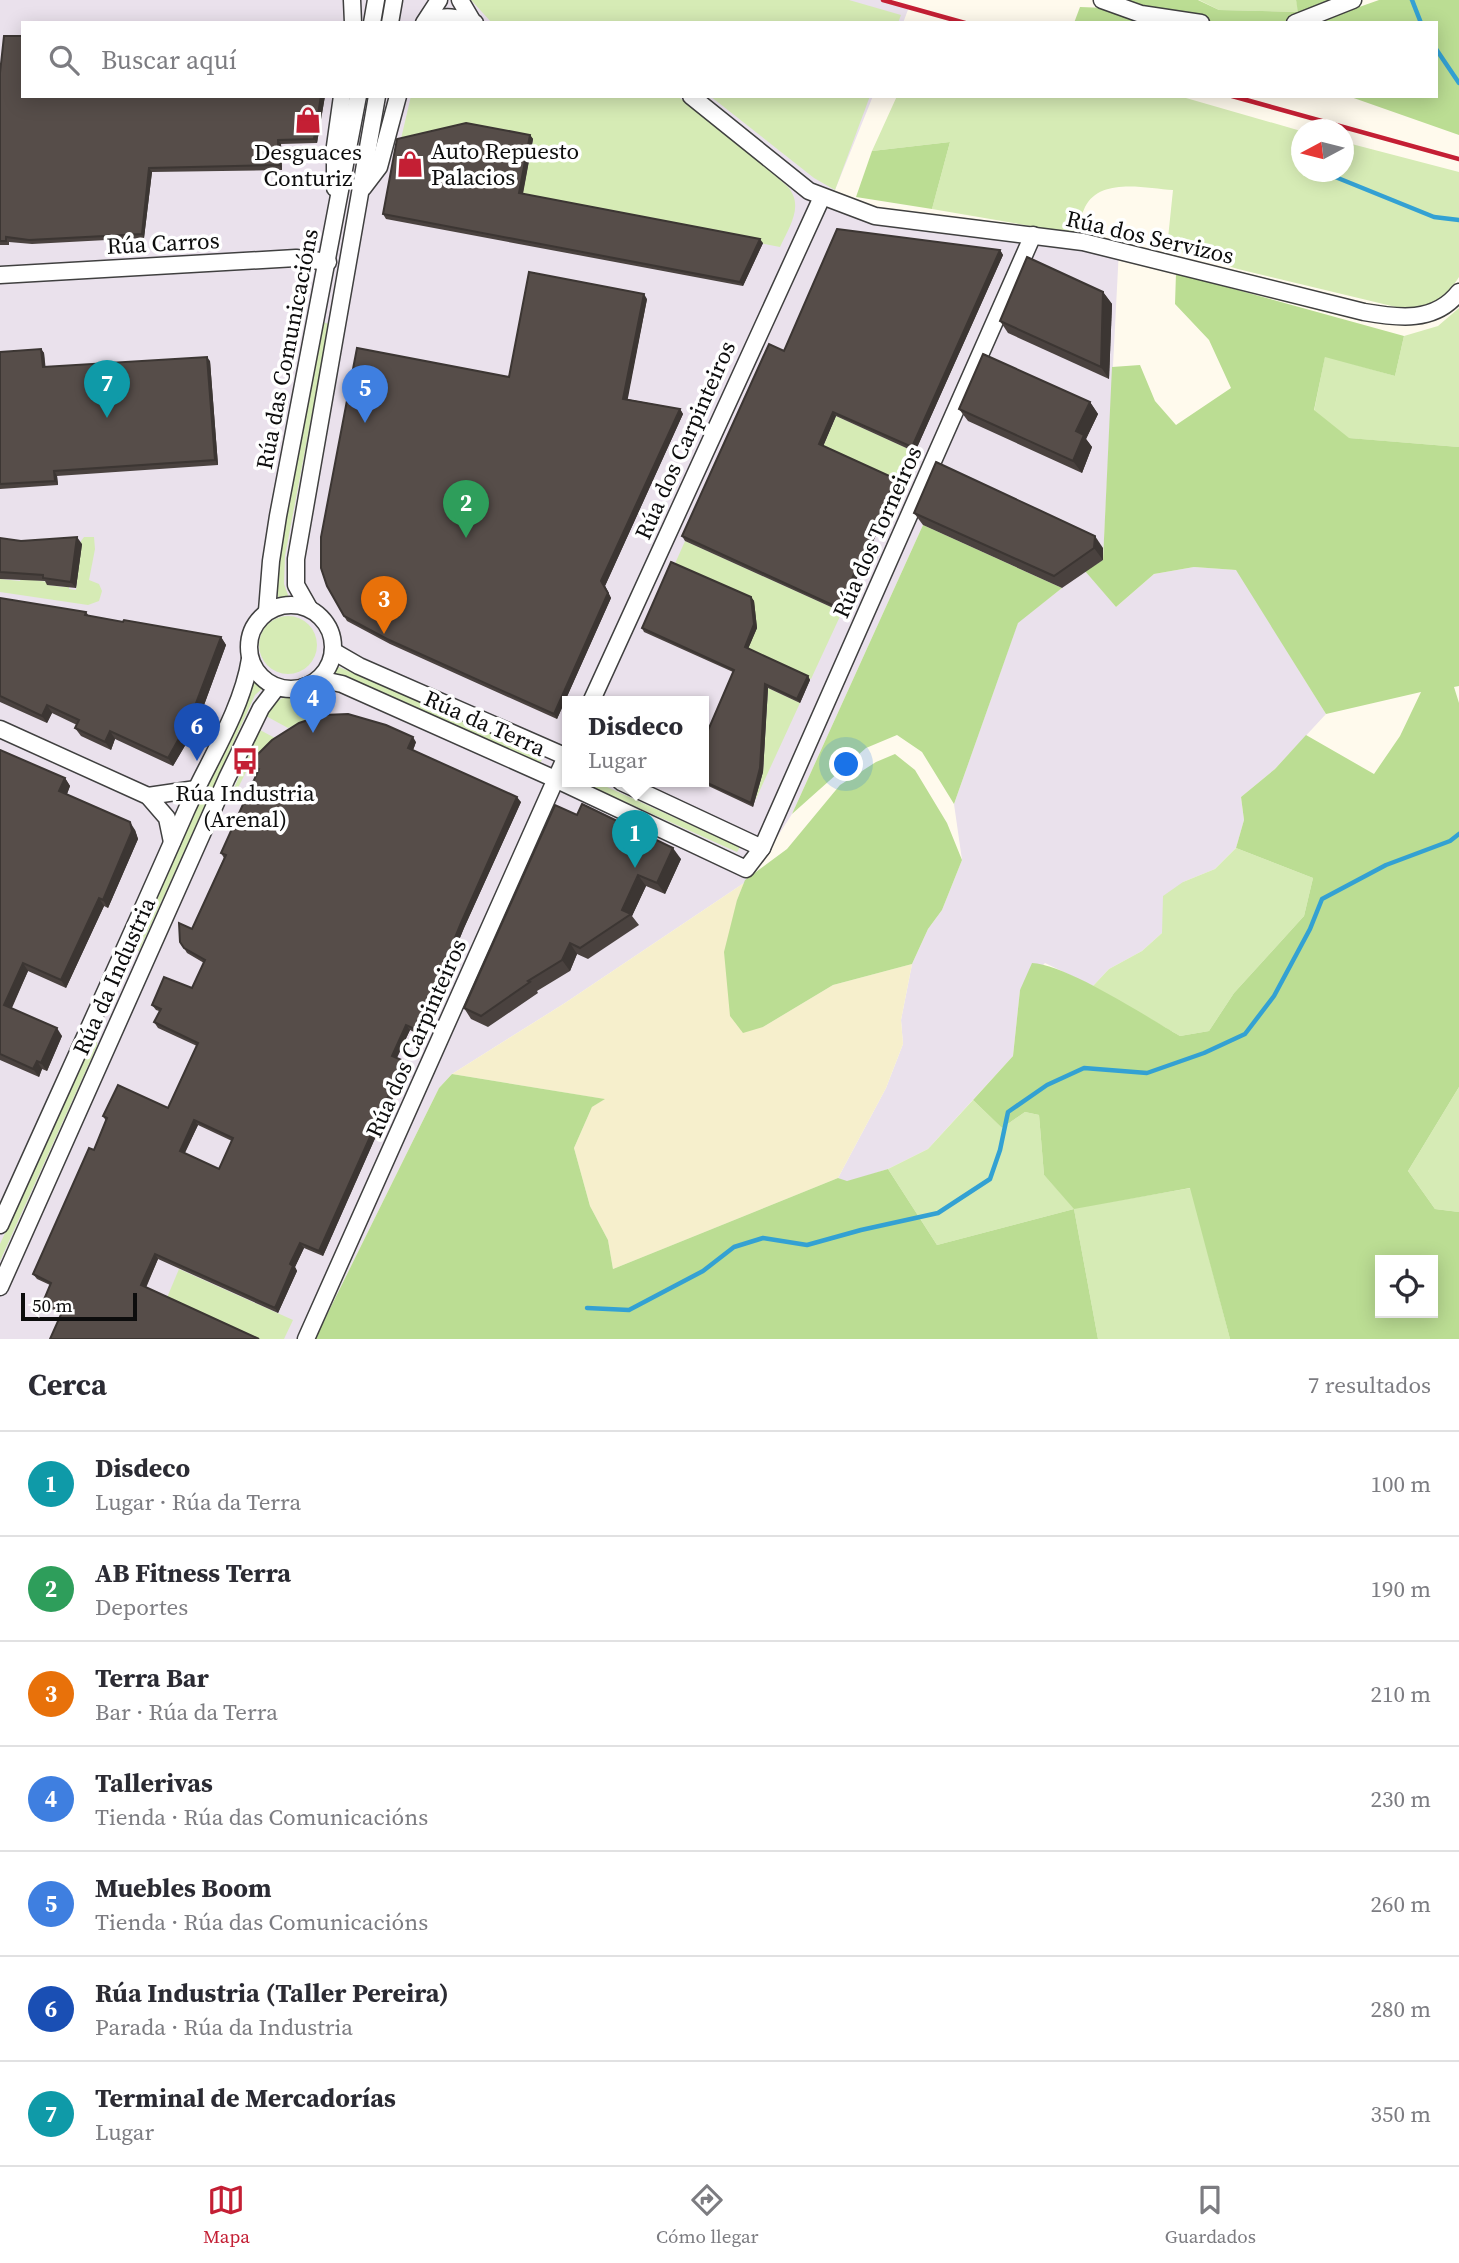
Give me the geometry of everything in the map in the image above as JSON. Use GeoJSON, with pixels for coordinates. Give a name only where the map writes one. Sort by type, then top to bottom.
{"type":"FeatureCollection","features":[{"type":"Feature","properties":{"kind":"street"},"geometry":{"type":"LineString","coordinates":[[352,0],[353,21]]}},
{"type":"Feature","properties":{"kind":"street"},"geometry":{"type":"LineString","coordinates":[[372,21],[376,0]]}},
{"type":"Feature","properties":{"kind":"street"},"geometry":{"type":"LineString","coordinates":[[390,21],[394,0]]}},
{"type":"Feature","properties":{"kind":"street"},"geometry":{"type":"LineString","coordinates":[[427,21],[439,0]]}},
{"type":"Feature","properties":{"kind":"street"},"geometry":{"type":"LineString","coordinates":[[460,0],[473,21]]}},
{"type":"Feature","properties":{"kind":"street"},"geometry":{"type":"LineString","coordinates":[[1102,0],[1141,15],[1186,21]]}},
{"type":"Feature","properties":{"kind":"street"},"geometry":{"type":"LineString","coordinates":[[1300,21],[1353,0]]}},
{"type":"Feature","properties":{"kind":"street"},"geometry":{"type":"LineString","coordinates":[[430,21],[450,17],[469,21]]}},
{"type":"Feature","properties":{"kind":"street"},"geometry":{"type":"LineString","coordinates":[[338,209],[334,158],[342,98]]}},
{"type":"Feature","properties":{"kind":"street","name":"Rúa das Comunicacións"},"geometry":{"type":"LineString","coordinates":[[250,659],[248,645],[251,632],[257,620],[267,611],[278,516],[358,98]]}},
{"type":"Feature","properties":{"kind":"street","name":"Rúa das Comunicacións"},"geometry":{"type":"LineString","coordinates":[[333,651],[331,634],[323,619],[309,608],[296,585],[296,559],[377,98]]}},
{"type":"Feature","properties":{"kind":"street"},"geometry":{"type":"LineString","coordinates":[[360,193],[379,167],[397,98]]}},
{"type":"Feature","properties":{"kind":"street","name":"Rúa dos Servizos"},"geometry":{"type":"LineString","coordinates":[[693,98],[809,191],[875,216],[1033,235],[1119,249],[1396,318],[1419,317],[1435,311],[1459,292]]}},
{"type":"Feature","properties":{"kind":"street","name":"Rúa dos Carpinteiros"},"geometry":{"type":"LineString","coordinates":[[594,696],[822,197]]}},
{"type":"Feature","properties":{"kind":"street","name":"Rúa dos Torneiros"},"geometry":{"type":"LineString","coordinates":[[762,848],[1033,235]]}},
{"type":"Feature","properties":{"kind":"street","name":"Rúa Carros"},"geometry":{"type":"LineString","coordinates":[[0,275],[296,258],[328,262]]}},
{"type":"Feature","properties":{"kind":"street"},"geometry":{"type":"LineString","coordinates":[[267,611],[281,605],[295,604],[309,608]]}},
{"type":"Feature","properties":{"kind":"street"},"geometry":{"type":"LineString","coordinates":[[250,659],[265,681],[277,687],[295,689],[315,681],[324,673],[333,651]]}},
{"type":"Feature","properties":{"kind":"street","name":"Rúa da Terra"},"geometry":{"type":"LineString","coordinates":[[333,651],[359,666],[562,754]]}},
{"type":"Feature","properties":{"kind":"street","name":"Rúa da Industria"},"geometry":{"type":"LineString","coordinates":[[0,1225],[233,711],[248,673],[250,659]]}},
{"type":"Feature","properties":{"kind":"street","name":"Rúa da Terra"},"geometry":{"type":"LineString","coordinates":[[304,687],[328,681],[342,684],[562,782]]}},
{"type":"Feature","properties":{"kind":"street","name":"Rúa da Industria"},"geometry":{"type":"LineString","coordinates":[[0,1287],[227,778],[261,708],[277,687]]}},
{"type":"Feature","properties":{"kind":"street"},"geometry":{"type":"LineString","coordinates":[[0,729],[148,796],[167,818],[172,842]]}},
{"type":"Feature","properties":{"kind":"street","name":"Rúa dos Carpinteiros"},"geometry":{"type":"LineString","coordinates":[[306,1339],[562,764]]}},
{"type":"Feature","properties":{"kind":"street","name":"Rúa da Terra"},"geometry":{"type":"LineString","coordinates":[[572,787],[746,869],[762,848]]}},
{"type":"Feature","properties":{"kind":"street"},"geometry":{"type":"LineString","coordinates":[[632,787],[762,848]]}},
{"type":"Feature","properties":{"kind":"street"},"geometry":{"type":"LineString","coordinates":[[148,796],[196,789]]}},
{"type":"Feature","properties":{"kind":"street"},"geometry":{"type":"LineString","coordinates":[[122,955],[144,965]]}},
{"type":"Feature","properties":{"kind":"street"},"geometry":{"type":"LineString","coordinates":[[90,1025],[112,1036]]}},
{"type":"Feature","properties":{"kind":"shaded area"},"geometry":{"type":"Polygon","coordinates":[[[0,0],[883,0],[909,7],[904,21],[21,21],[21,98],[872,98],[835,190],[823,197],[875,216],[1119,249],[1103,560],[1086,571],[1116,607],[1154,574],[1194,567],[1237,570],[1326,714],[1275,769],[1241,797],[1244,820],[1236,848],[1215,869],[1183,882],[1162,933],[1142,951],[1109,969],[1093,986],[1045,963],[1020,990],[1013,1056],[928,1149],[888,1169],[847,1182],[838,1178],[886,1088],[903,1044],[901,1020],[912,964],[928,929],[942,910],[962,860],[954,804],[1018,622],[1062,588],[923,525],[792,814],[750,879],[565,1003],[452,1074],[439,1088],[315,1339],[0,1339],[0,0]]]}},
{"type":"Feature","properties":{"kind":"shaded area"},"geometry":{"type":"Polygon","coordinates":[[[744,883],[737,900],[763,1027],[833,985],[912,964],[901,1020],[903,1044],[886,1088],[838,1178],[613,1269],[608,1240],[590,1206],[574,1148],[592,1107],[604,1099],[452,1074],[565,1003],[744,883]]]}},
{"type":"Feature","properties":{"kind":"green space"},"geometry":{"type":"Polygon","coordinates":[[[471,0],[849,0],[901,15],[899,21],[490,21],[471,0]]]}},
{"type":"Feature","properties":{"kind":"green space"},"geometry":{"type":"Polygon","coordinates":[[[1123,0],[1198,0],[1219,10],[1298,12],[1296,0],[1329,0],[1299,12],[1286,21],[1208,21],[1150,11],[1123,0]]]}},
{"type":"Feature","properties":{"kind":"green space"},"geometry":{"type":"Polygon","coordinates":[[[1199,0],[1296,0],[1299,12],[1219,10],[1199,0]]]}},
{"type":"Feature","properties":{"kind":"green space"},"geometry":{"type":"Polygon","coordinates":[[[1379,0],[1459,0],[1459,135],[1354,98],[1438,98],[1438,21],[1320,21],[1379,0]]]}},
{"type":"Feature","properties":{"kind":"green space"},"geometry":{"type":"Polygon","coordinates":[[[1080,7],[1106,8],[1140,21],[1075,21],[1080,7]]]}},
{"type":"Feature","properties":{"kind":"green space"},"geometry":{"type":"Polygon","coordinates":[[[411,98],[680,98],[720,127],[787,186],[795,201],[794,216],[780,247],[522,197],[533,140],[400,143],[411,98]]]}},
{"type":"Feature","properties":{"kind":"green space"},"geometry":{"type":"Polygon","coordinates":[[[713,98],[869,98],[835,190],[814,178],[713,98]]]}},
{"type":"Feature","properties":{"kind":"green space"},"geometry":{"type":"Polygon","coordinates":[[[896,98],[1186,98],[1291,128],[1291,182],[1354,182],[1354,145],[1459,172],[1459,277],[1436,301],[1424,308],[1412,310],[1238,269],[1167,248],[1173,190],[1124,186],[1101,191],[1085,207],[1077,234],[932,209],[950,142],[872,151],[896,98]]]}},
{"type":"Feature","properties":{"kind":"green space"},"geometry":{"type":"Polygon","coordinates":[[[950,142],[932,209],[856,197],[872,151],[950,142]]]}},
{"type":"Feature","properties":{"kind":"green space"},"geometry":{"type":"Polygon","coordinates":[[[1176,273],[1404,336],[1395,376],[1325,357],[1314,410],[1349,438],[1459,447],[1459,686],[1454,687],[1459,703],[1459,1087],[1408,1171],[1435,1209],[1459,1212],[1459,1339],[1230,1339],[1190,1188],[1074,1209],[1044,1175],[1039,1115],[1025,1112],[1002,1128],[973,1100],[1013,1056],[1020,990],[1032,963],[1065,972],[1180,1036],[1209,1031],[1234,993],[1304,916],[1313,878],[1236,848],[1244,820],[1241,797],[1275,769],[1306,735],[1374,774],[1400,736],[1421,692],[1326,714],[1236,570],[1194,567],[1154,574],[1116,607],[1085,571],[1103,560],[1112,367],[1140,365],[1155,401],[1176,425],[1231,388],[1209,340],[1175,304],[1176,273]]]}},
{"type":"Feature","properties":{"kind":"green space"},"geometry":{"type":"Polygon","coordinates":[[[1459,308],[1459,447],[1348,438],[1314,411],[1325,356],[1395,376],[1404,336],[1438,326],[1459,308]]]}},
{"type":"Feature","properties":{"kind":"green space"},"geometry":{"type":"Polygon","coordinates":[[[322,322],[329,324],[285,556],[284,584],[289,598],[278,599],[278,562],[322,322]]]}},
{"type":"Feature","properties":{"kind":"green space"},"geometry":{"type":"Polygon","coordinates":[[[836,416],[915,452],[901,484],[822,449],[836,416]]]}},
{"type":"Feature","properties":{"kind":"green space"},"geometry":{"type":"Polygon","coordinates":[[[923,525],[1062,588],[1018,623],[954,804],[922,752],[897,735],[866,748],[792,814],[923,525]]]}},
{"type":"Feature","properties":{"kind":"green space"},"geometry":{"type":"Polygon","coordinates":[[[84,537],[94,537],[95,549],[89,580],[99,584],[102,591],[99,601],[88,605],[0,592],[0,579],[20,581],[21,578],[48,582],[48,585],[69,585],[69,589],[76,590],[81,541],[84,537]]]}},
{"type":"Feature","properties":{"kind":"green space"},"geometry":{"type":"Polygon","coordinates":[[[685,541],[842,612],[811,679],[747,651],[674,566],[685,541]]]}},
{"type":"Feature","properties":{"kind":"green space"},"geometry":{"type":"Polygon","coordinates":[[[288,616],[309,624],[317,645],[309,666],[288,674],[267,666],[259,645],[267,624],[288,616]]]}},
{"type":"Feature","properties":{"kind":"green space"},"geometry":{"type":"Polygon","coordinates":[[[334,665],[421,701],[543,758],[539,765],[330,673],[334,665]]]}},
{"type":"Feature","properties":{"kind":"green space"},"geometry":{"type":"Polygon","coordinates":[[[255,680],[264,687],[255,695],[139,951],[133,948],[255,680]]]}},
{"type":"Feature","properties":{"kind":"green space"},"geometry":{"type":"Polygon","coordinates":[[[768,688],[800,703],[754,803],[763,772],[768,688]]]}},
{"type":"Feature","properties":{"kind":"green space"},"geometry":{"type":"Polygon","coordinates":[[[304,693],[313,717],[288,728],[266,716],[281,699],[304,693]]]}},
{"type":"Feature","properties":{"kind":"green space"},"geometry":{"type":"Polygon","coordinates":[[[260,730],[275,738],[251,762],[238,788],[234,788],[260,730]]]}},
{"type":"Feature","properties":{"kind":"green space"},"geometry":{"type":"Polygon","coordinates":[[[895,754],[915,770],[947,823],[962,860],[942,910],[928,929],[912,964],[833,985],[763,1027],[743,1033],[730,1016],[724,952],[745,880],[787,849],[840,785],[876,762],[895,754]]]}},
{"type":"Feature","properties":{"kind":"green space"},"geometry":{"type":"Polygon","coordinates":[[[592,787],[607,787],[740,847],[737,852],[592,787]]]}},
{"type":"Feature","properties":{"kind":"green space"},"geometry":{"type":"Polygon","coordinates":[[[1236,848],[1313,878],[1304,916],[1234,993],[1209,1031],[1180,1036],[1093,986],[1109,969],[1142,951],[1162,933],[1163,896],[1183,882],[1215,869],[1236,848]]]}},
{"type":"Feature","properties":{"kind":"green space"},"geometry":{"type":"Polygon","coordinates":[[[93,1041],[97,1041],[97,1046],[0,1261],[0,1244],[93,1041]]]}},
{"type":"Feature","properties":{"kind":"green space"},"geometry":{"type":"Polygon","coordinates":[[[452,1074],[605,1099],[592,1107],[574,1148],[590,1206],[608,1240],[613,1269],[838,1178],[847,1181],[888,1169],[937,1245],[1074,1209],[1098,1339],[315,1339],[439,1088],[452,1074]]]}},
{"type":"Feature","properties":{"kind":"green space"},"geometry":{"type":"Polygon","coordinates":[[[1459,1087],[1459,1212],[1435,1209],[1408,1171],[1459,1087]]]}},
{"type":"Feature","properties":{"kind":"green space"},"geometry":{"type":"Polygon","coordinates":[[[973,1100],[1002,1128],[1025,1112],[1039,1115],[1044,1175],[1074,1208],[1191,1188],[1230,1339],[1098,1339],[1074,1209],[937,1245],[888,1169],[928,1149],[973,1100]]]}},
{"type":"Feature","properties":{"kind":"green space"},"geometry":{"type":"Polygon","coordinates":[[[179,1269],[293,1320],[284,1339],[251,1339],[166,1300],[179,1269]]]}},
{"type":"Feature","properties":{"kind":"building"},"geometry":{"type":"Polygon","coordinates":[[[4,36],[21,36],[21,98],[321,98],[314,139],[278,140],[279,165],[149,168],[142,234],[29,240],[6,237],[6,241],[0,241],[0,73],[4,36]]]}},
{"type":"Feature","properties":{"kind":"building"},"geometry":{"type":"Polygon","coordinates":[[[466,123],[530,135],[519,193],[760,239],[740,282],[383,214],[397,139],[466,123]]]}},
{"type":"Feature","properties":{"kind":"building"},"geometry":{"type":"Polygon","coordinates":[[[837,229],[1000,250],[912,447],[833,412],[819,444],[896,479],[839,608],[682,536],[769,344],[784,351],[837,229]]]}},
{"type":"Feature","properties":{"kind":"building"},"geometry":{"type":"Polygon","coordinates":[[[1027,257],[1103,292],[1101,367],[1000,321],[1027,257]]]}},
{"type":"Feature","properties":{"kind":"building"},"geometry":{"type":"Polygon","coordinates":[[[529,272],[644,294],[623,399],[680,409],[601,581],[608,593],[554,714],[387,639],[344,616],[327,586],[321,568],[321,537],[357,348],[509,377],[529,272]]]}},
{"type":"Feature","properties":{"kind":"building"},"geometry":{"type":"Polygon","coordinates":[[[41,349],[43,367],[207,357],[215,460],[54,471],[55,481],[0,484],[0,352],[41,349]]]}},
{"type":"Feature","properties":{"kind":"building"},"geometry":{"type":"Polygon","coordinates":[[[983,354],[1090,402],[1076,431],[1084,435],[1073,461],[959,409],[983,354]]]}},
{"type":"Feature","properties":{"kind":"building"},"geometry":{"type":"Polygon","coordinates":[[[936,462],[1095,536],[1094,548],[1054,576],[914,513],[936,462]]]}},
{"type":"Feature","properties":{"kind":"building"},"geometry":{"type":"Polygon","coordinates":[[[77,537],[71,582],[43,578],[43,575],[0,572],[0,538],[21,541],[77,537]]]}},
{"type":"Feature","properties":{"kind":"building"},"geometry":{"type":"Polygon","coordinates":[[[671,562],[751,597],[754,624],[745,647],[808,676],[797,699],[765,684],[760,768],[751,803],[709,784],[709,728],[734,670],[642,628],[671,562]]]}},
{"type":"Feature","properties":{"kind":"building"},"geometry":{"type":"Polygon","coordinates":[[[0,598],[86,612],[85,615],[123,622],[124,620],[221,637],[190,719],[168,758],[110,731],[105,742],[75,728],[79,720],[47,705],[42,716],[0,696],[0,598]]]}},
{"type":"Feature","properties":{"kind":"building"},"geometry":{"type":"Polygon","coordinates":[[[348,714],[386,725],[413,737],[408,748],[517,797],[417,1030],[406,1025],[392,1056],[404,1061],[319,1251],[300,1243],[275,1308],[155,1254],[141,1285],[259,1339],[50,1339],[63,1310],[43,1302],[51,1283],[33,1274],[89,1148],[94,1150],[107,1118],[103,1116],[118,1085],[168,1108],[198,1043],[154,1022],[161,1009],[152,1005],[164,977],[192,988],[205,960],[184,948],[180,942],[179,923],[192,929],[226,855],[221,853],[259,769],[248,764],[272,740],[299,723],[323,715],[348,714]],[[194,1120],[180,1151],[219,1169],[233,1138],[194,1120]]]}},
{"type":"Feature","properties":{"kind":"building"},"geometry":{"type":"Polygon","coordinates":[[[0,750],[65,778],[59,791],[130,822],[132,831],[103,900],[99,898],[61,980],[23,963],[4,1005],[57,1028],[41,1063],[37,1061],[33,1069],[0,1054],[0,750]]]}},
{"type":"Feature","properties":{"kind":"building"},"geometry":{"type":"Polygon","coordinates":[[[582,804],[673,848],[657,883],[638,875],[622,910],[631,914],[580,948],[570,943],[562,960],[481,1016],[464,1008],[555,805],[577,815],[582,804]]]}},
{"type":"Feature","properties":{"kind":"waterway"},"geometry":{"type":"LineString","coordinates":[[1412,0],[1420,21]]}},
{"type":"Feature","properties":{"kind":"waterway"},"geometry":{"type":"LineString","coordinates":[[1438,52],[1459,83]]}},
{"type":"Feature","properties":{"kind":"waterway"},"geometry":{"type":"LineString","coordinates":[[1348,182],[1434,217],[1459,220]]}},
{"type":"Feature","properties":{"kind":"waterway"},"geometry":{"type":"LineString","coordinates":[[587,1308],[629,1310],[703,1271],[734,1247],[763,1238],[807,1245],[938,1213],[990,1179],[1000,1150],[1008,1112],[1047,1085],[1084,1068],[1147,1073],[1204,1053],[1245,1034],[1274,996],[1310,929],[1322,899],[1386,865],[1450,841],[1459,834]]}},
{"type":"Feature","properties":{"kind":"railway"},"geometry":{"type":"LineString","coordinates":[[883,0],[958,21]]}},
{"type":"Feature","properties":{"kind":"railway"},"geometry":{"type":"LineString","coordinates":[[1239,98],[1459,159]]}},
{"type":"Feature","properties":{"kind":"place","name":"Desguaces Conturiz"},"geometry":{"type":"Point","coordinates":[308,120]}},
{"type":"Feature","properties":{"kind":"place","name":"Auto Repuesto Palacios"},"geometry":{"type":"Point","coordinates":[410,164]}},
{"type":"Feature","properties":{"kind":"place","name":"Terminal de Mercadorías"},"geometry":{"type":"Point","coordinates":[107,418]}},
{"type":"Feature","properties":{"kind":"place","name":"Muebles Boom"},"geometry":{"type":"Point","coordinates":[365,423]}},
{"type":"Feature","properties":{"kind":"place","name":"AB Fitness Terra"},"geometry":{"type":"Point","coordinates":[466,538]}},
{"type":"Feature","properties":{"kind":"place","name":"Terra Bar"},"geometry":{"type":"Point","coordinates":[384,634]}},
{"type":"Feature","properties":{"kind":"place","name":"Tallerivas"},"geometry":{"type":"Point","coordinates":[313,733]}},
{"type":"Feature","properties":{"kind":"place","name":"Rúa Industria (Taller Pereira)"},"geometry":{"type":"Point","coordinates":[197,761]}},
{"type":"Feature","properties":{"kind":"place","name":"Rúa Industria (Arenal)"},"geometry":{"type":"Point","coordinates":[245,761]}},
{"type":"Feature","properties":{"kind":"place","name":"Disdeco"},"geometry":{"type":"Point","coordinates":[635,868]}}]}
